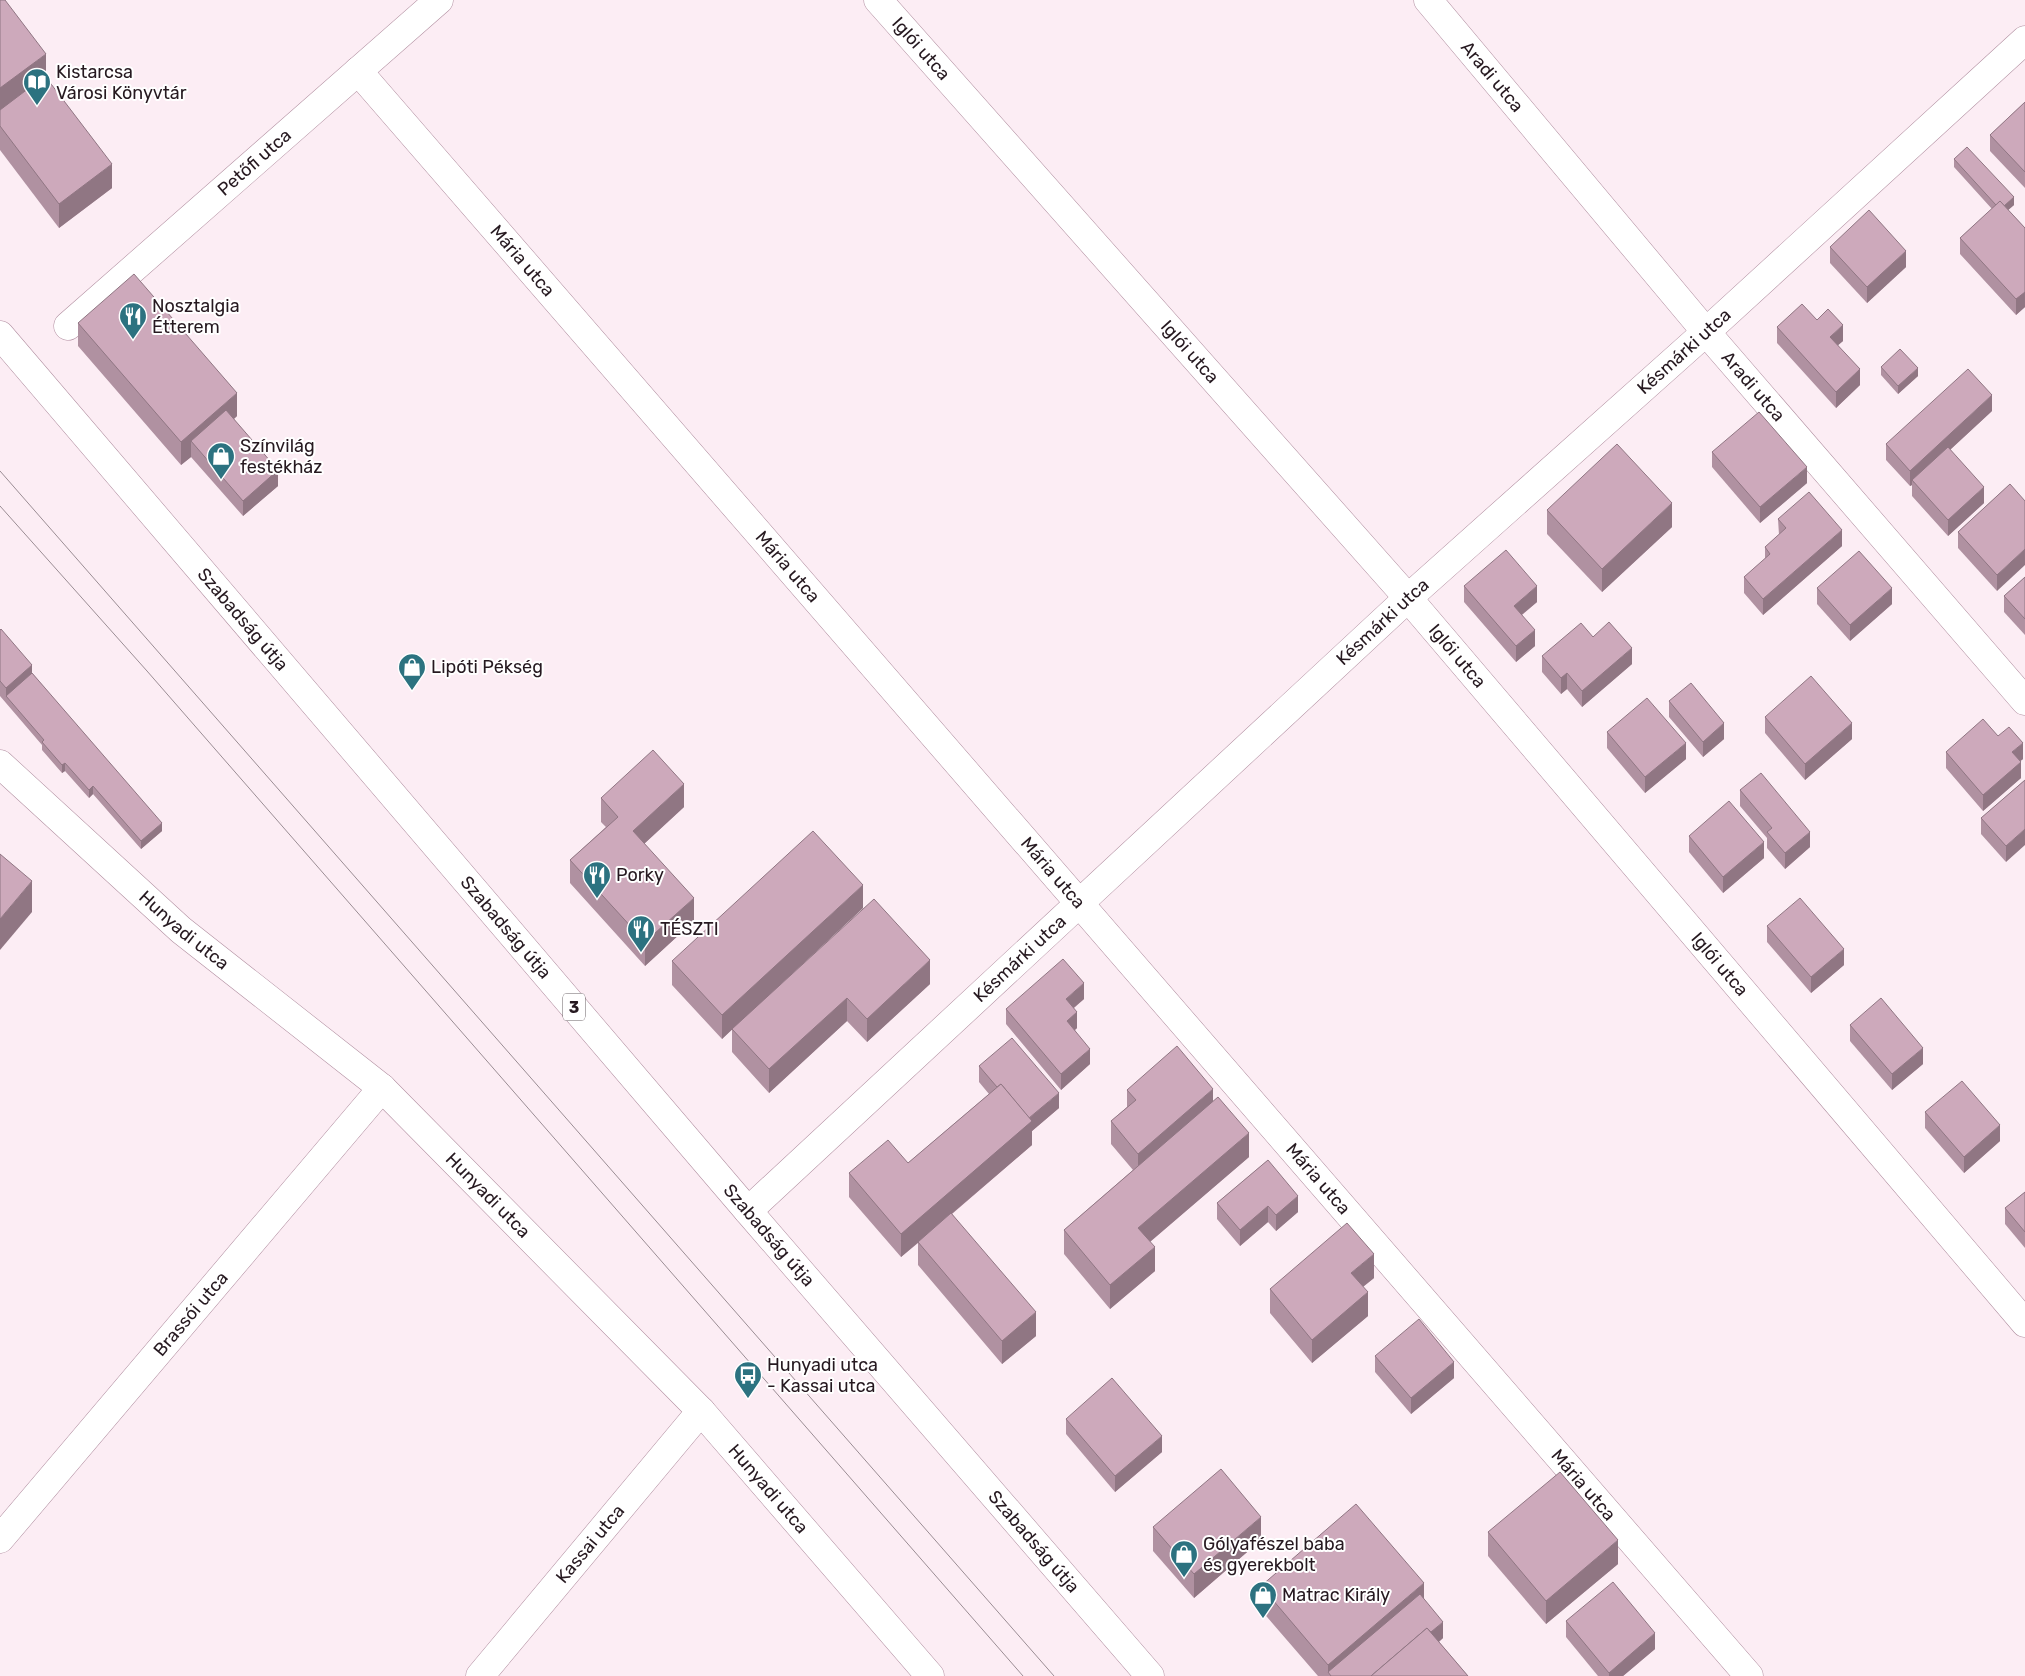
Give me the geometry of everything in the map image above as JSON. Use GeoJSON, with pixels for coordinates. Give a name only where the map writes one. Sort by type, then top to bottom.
{"type":"FeatureCollection","features":[{"type":"Feature","properties":{"kind":"street","name":"Petőfi utca"},"geometry":{"type":"LineString","coordinates":[[68,326],[440,0]]}},
{"type":"Feature","properties":{"kind":"street","name":"Iglói utca"},"geometry":{"type":"LineString","coordinates":[[878,0],[1408,598],[2025,1322]]}},
{"type":"Feature","properties":{"kind":"street","name":"Aradi utca"},"geometry":{"type":"LineString","coordinates":[[1428,0],[1706,332],[2025,701]]}},
{"type":"Feature","properties":{"kind":"street","name":"Késmárki utca"},"geometry":{"type":"LineString","coordinates":[[748,1212],[1408,598],[1706,332],[2025,40]]}},
{"type":"Feature","properties":{"kind":"street","name":"Mária utca"},"geometry":{"type":"LineString","coordinates":[[358,70],[1079,905],[1749,1676]]}},
{"type":"Feature","properties":{"kind":"street","name":"Szabadság útja"},"geometry":{"type":"LineString","coordinates":[[0,335],[748,1212],[1150,1676]]}},
{"type":"Feature","properties":{"kind":"street","name":"Hunyadi utca"},"geometry":{"type":"LineString","coordinates":[[4,779],[181,930],[382,1088],[701,1411],[930,1676]]}},
{"type":"Feature","properties":{"kind":"street","name":"Brassói utca"},"geometry":{"type":"LineString","coordinates":[[0,1539],[382,1088]]}},
{"type":"Feature","properties":{"kind":"street","name":"Kassai utca"},"geometry":{"type":"LineString","coordinates":[[480,1676],[701,1411]]}},
{"type":"Feature","properties":{"kind":"building"},"geometry":{"type":"Polygon","coordinates":[[[0,0],[5,0],[46,54],[0,88],[0,0]]]}},
{"type":"Feature","properties":{"kind":"building"},"geometry":{"type":"Polygon","coordinates":[[[45,76],[112,164],[59,204],[0,126],[0,110],[45,76]]]}},
{"type":"Feature","properties":{"kind":"building"},"geometry":{"type":"Polygon","coordinates":[[[2025,102],[2025,172],[1990,135],[2025,102]]]}},
{"type":"Feature","properties":{"kind":"building"},"geometry":{"type":"Polygon","coordinates":[[[1967,147],[2014,197],[2004,206],[2000,201],[1996,205],[1954,159],[1967,147]]]}},
{"type":"Feature","properties":{"kind":"building"},"geometry":{"type":"Polygon","coordinates":[[[2000,201],[2025,228],[2025,292],[2016,299],[1960,238],[2000,201]]]}},
{"type":"Feature","properties":{"kind":"building"},"geometry":{"type":"Polygon","coordinates":[[[1869,210],[1906,251],[1867,287],[1830,247],[1869,210]]]}},
{"type":"Feature","properties":{"kind":"building"},"geometry":{"type":"Polygon","coordinates":[[[134,274],[237,393],[181,442],[78,323],[134,274]]]}},
{"type":"Feature","properties":{"kind":"building"},"geometry":{"type":"Polygon","coordinates":[[[1802,304],[1817,320],[1828,309],[1843,325],[1830,337],[1860,369],[1836,392],[1777,327],[1802,304]]]}},
{"type":"Feature","properties":{"kind":"building"},"geometry":{"type":"Polygon","coordinates":[[[1900,349],[1918,368],[1898,386],[1881,367],[1900,349]]]}},
{"type":"Feature","properties":{"kind":"building"},"geometry":{"type":"Polygon","coordinates":[[[1968,369],[1992,395],[1910,471],[1886,444],[1968,369]]]}},
{"type":"Feature","properties":{"kind":"building"},"geometry":{"type":"Polygon","coordinates":[[[226,410],[278,470],[243,501],[191,441],[226,410]]]}},
{"type":"Feature","properties":{"kind":"building"},"geometry":{"type":"Polygon","coordinates":[[[1759,412],[1807,467],[1760,507],[1712,452],[1759,412]]]}},
{"type":"Feature","properties":{"kind":"building"},"geometry":{"type":"Polygon","coordinates":[[[1617,444],[1672,503],[1602,569],[1547,510],[1617,444]]]}},
{"type":"Feature","properties":{"kind":"building"},"geometry":{"type":"Polygon","coordinates":[[[1948,447],[1984,487],[1948,520],[1912,480],[1948,447]]]}},
{"type":"Feature","properties":{"kind":"building"},"geometry":{"type":"Polygon","coordinates":[[[2010,484],[2025,501],[2025,549],[1997,575],[1958,532],[2010,484]]]}},
{"type":"Feature","properties":{"kind":"building"},"geometry":{"type":"Polygon","coordinates":[[[1809,492],[1842,530],[1763,599],[1744,577],[1770,554],[1765,547],[1786,528],[1778,519],[1809,492]]]}},
{"type":"Feature","properties":{"kind":"building"},"geometry":{"type":"Polygon","coordinates":[[[1506,550],[1537,586],[1514,606],[1535,630],[1516,646],[1464,586],[1506,550]]]}},
{"type":"Feature","properties":{"kind":"building"},"geometry":{"type":"Polygon","coordinates":[[[1859,551],[1892,588],[1850,625],[1817,588],[1859,551]]]}},
{"type":"Feature","properties":{"kind":"building"},"geometry":{"type":"Polygon","coordinates":[[[2025,577],[2025,619],[2004,596],[2025,577]]]}},
{"type":"Feature","properties":{"kind":"building"},"geometry":{"type":"Polygon","coordinates":[[[1609,622],[1632,648],[1582,691],[1567,673],[1561,678],[1542,656],[1581,623],[1593,637],[1609,622]]]}},
{"type":"Feature","properties":{"kind":"building"},"geometry":{"type":"Polygon","coordinates":[[[1,629],[32,665],[6,688],[0,681],[1,629]]]}},
{"type":"Feature","properties":{"kind":"building"},"geometry":{"type":"Polygon","coordinates":[[[32,673],[162,823],[141,841],[93,786],[89,790],[65,763],[62,765],[42,742],[44,740],[6,696],[32,673]]]}},
{"type":"Feature","properties":{"kind":"building"},"geometry":{"type":"Polygon","coordinates":[[[1811,676],[1852,723],[1805,764],[1765,717],[1811,676]]]}},
{"type":"Feature","properties":{"kind":"building"},"geometry":{"type":"Polygon","coordinates":[[[1691,683],[1724,723],[1703,742],[1669,701],[1691,683]]]}},
{"type":"Feature","properties":{"kind":"building"},"geometry":{"type":"Polygon","coordinates":[[[1647,698],[1686,743],[1645,777],[1607,732],[1647,698]]]}},
{"type":"Feature","properties":{"kind":"building"},"geometry":{"type":"Polygon","coordinates":[[[1983,719],[1998,736],[2009,727],[2023,743],[2012,752],[2021,762],[1983,795],[1946,752],[1983,719]]]}},
{"type":"Feature","properties":{"kind":"building"},"geometry":{"type":"Polygon","coordinates":[[[653,750],[684,784],[633,831],[694,898],[645,942],[570,860],[618,817],[601,798],[653,750]]]}},
{"type":"Feature","properties":{"kind":"building"},"geometry":{"type":"Polygon","coordinates":[[[1761,773],[1810,832],[1785,853],[1767,832],[1772,828],[1740,790],[1761,773]]]}},
{"type":"Feature","properties":{"kind":"building"},"geometry":{"type":"Polygon","coordinates":[[[2025,780],[2025,829],[2006,846],[1981,818],[2025,780]]]}},
{"type":"Feature","properties":{"kind":"building"},"geometry":{"type":"Polygon","coordinates":[[[1729,801],[1764,842],[1723,877],[1689,836],[1729,801]]]}},
{"type":"Feature","properties":{"kind":"building"},"geometry":{"type":"Polygon","coordinates":[[[813,831],[863,885],[722,1015],[672,961],[813,831]]]}},
{"type":"Feature","properties":{"kind":"building"},"geometry":{"type":"Polygon","coordinates":[[[0,854],[32,881],[0,919],[0,854]]]}},
{"type":"Feature","properties":{"kind":"building"},"geometry":{"type":"Polygon","coordinates":[[[1800,898],[1844,949],[1811,977],[1767,926],[1800,898]]]}},
{"type":"Feature","properties":{"kind":"building"},"geometry":{"type":"Polygon","coordinates":[[[874,899],[930,960],[867,1019],[847,998],[769,1069],[732,1029],[874,899]]]}},
{"type":"Feature","properties":{"kind":"building"},"geometry":{"type":"Polygon","coordinates":[[[1063,959],[1084,983],[1066,999],[1077,1012],[1067,1021],[1090,1049],[1061,1074],[1006,1009],[1063,959]]]}},
{"type":"Feature","properties":{"kind":"building"},"geometry":{"type":"Polygon","coordinates":[[[1881,998],[1923,1048],[1892,1074],[1850,1025],[1881,998]]]}},
{"type":"Feature","properties":{"kind":"building"},"geometry":{"type":"Polygon","coordinates":[[[1012,1038],[1059,1093],[1029,1118],[1001,1084],[997,1087],[979,1066],[1012,1038]]]}},
{"type":"Feature","properties":{"kind":"building"},"geometry":{"type":"Polygon","coordinates":[[[1177,1046],[1213,1089],[1138,1154],[1111,1121],[1136,1100],[1127,1090],[1177,1046]]]}},
{"type":"Feature","properties":{"kind":"building"},"geometry":{"type":"Polygon","coordinates":[[[1962,1081],[2000,1125],[1964,1157],[1925,1112],[1962,1081]]]}},
{"type":"Feature","properties":{"kind":"building"},"geometry":{"type":"Polygon","coordinates":[[[1001,1084],[1032,1121],[901,1234],[849,1173],[888,1140],[908,1163],[1001,1084]]]}},
{"type":"Feature","properties":{"kind":"building"},"geometry":{"type":"Polygon","coordinates":[[[1218,1097],[1249,1133],[1138,1228],[1155,1247],[1110,1285],[1064,1230],[1218,1097]]]}},
{"type":"Feature","properties":{"kind":"building"},"geometry":{"type":"Polygon","coordinates":[[[1268,1160],[1298,1196],[1276,1215],[1268,1206],[1240,1230],[1217,1203],[1268,1160]]]}},
{"type":"Feature","properties":{"kind":"building"},"geometry":{"type":"Polygon","coordinates":[[[2025,1192],[2025,1232],[2005,1208],[2025,1192]]]}},
{"type":"Feature","properties":{"kind":"building"},"geometry":{"type":"Polygon","coordinates":[[[951,1213],[1036,1312],[1002,1341],[918,1242],[951,1213]]]}},
{"type":"Feature","properties":{"kind":"building"},"geometry":{"type":"Polygon","coordinates":[[[1347,1223],[1374,1254],[1351,1273],[1368,1292],[1312,1340],[1270,1289],[1347,1223]]]}},
{"type":"Feature","properties":{"kind":"building"},"geometry":{"type":"Polygon","coordinates":[[[1419,1319],[1454,1362],[1411,1398],[1375,1356],[1419,1319]]]}},
{"type":"Feature","properties":{"kind":"building"},"geometry":{"type":"Polygon","coordinates":[[[1112,1378],[1162,1436],[1115,1476],[1066,1419],[1112,1378]]]}},
{"type":"Feature","properties":{"kind":"building"},"geometry":{"type":"Polygon","coordinates":[[[1221,1469],[1261,1517],[1194,1574],[1153,1527],[1221,1469]]]}},
{"type":"Feature","properties":{"kind":"building"},"geometry":{"type":"Polygon","coordinates":[[[1560,1472],[1618,1540],[1546,1601],[1488,1532],[1560,1472]]]}},
{"type":"Feature","properties":{"kind":"building"},"geometry":{"type":"Polygon","coordinates":[[[1356,1504],[1424,1583],[1328,1665],[1261,1586],[1356,1504]]]}},
{"type":"Feature","properties":{"kind":"building"},"geometry":{"type":"Polygon","coordinates":[[[1613,1582],[1655,1633],[1609,1673],[1566,1621],[1613,1582]]]}},
{"type":"Feature","properties":{"kind":"building"},"geometry":{"type":"Polygon","coordinates":[[[1420,1594],[1443,1622],[1431,1632],[1427,1628],[1371,1676],[1331,1676],[1328,1672],[1420,1594]]]}},
{"type":"Feature","properties":{"kind":"building"},"geometry":{"type":"Polygon","coordinates":[[[1427,1628],[1468,1676],[1371,1676],[1427,1628]]]}},
{"type":"Feature","properties":{"kind":"tram line"},"geometry":{"type":"LineString","coordinates":[[0,471],[1054,1676]]}},
{"type":"Feature","properties":{"kind":"tram line"},"geometry":{"type":"LineString","coordinates":[[0,506],[147,671],[1023,1676]]}},
{"type":"Feature","properties":{"kind":"place","name":"Kistarcsa Városi Könyvtár"},"geometry":{"type":"Point","coordinates":[37,106]}},
{"type":"Feature","properties":{"kind":"place","name":"Nosztalgia Étterem"},"geometry":{"type":"Point","coordinates":[133,340]}},
{"type":"Feature","properties":{"kind":"place","name":"Színvilág festékház"},"geometry":{"type":"Point","coordinates":[221,480]}},
{"type":"Feature","properties":{"kind":"place","name":"Lipóti Pékség"},"geometry":{"type":"Point","coordinates":[412,691]}},
{"type":"Feature","properties":{"kind":"place","name":"Porky"},"geometry":{"type":"Point","coordinates":[597,899]}},
{"type":"Feature","properties":{"kind":"place","name":"TÉSZTI"},"geometry":{"type":"Point","coordinates":[641,953]}},
{"type":"Feature","properties":{"kind":"place","name":"Hunyadi utca - Kassai utca"},"geometry":{"type":"Point","coordinates":[748,1399]}},
{"type":"Feature","properties":{"kind":"place","name":"Gólyafészel baba és gyerekbolt"},"geometry":{"type":"Point","coordinates":[1184,1578]}},
{"type":"Feature","properties":{"kind":"place","name":"Matrac Király"},"geometry":{"type":"Point","coordinates":[1263,1619]}}]}
